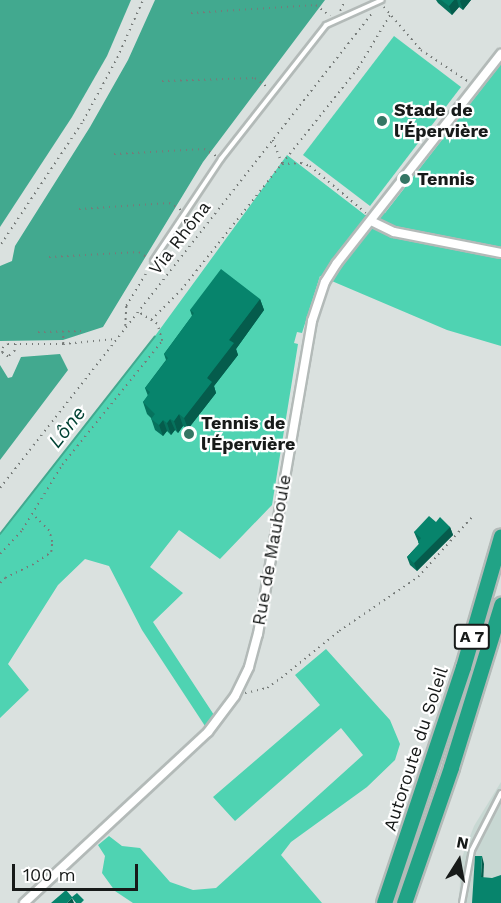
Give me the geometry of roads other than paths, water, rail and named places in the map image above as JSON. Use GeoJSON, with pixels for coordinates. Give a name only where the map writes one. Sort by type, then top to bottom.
{"type":"FeatureCollection","features":[{"type":"Feature","properties":{"kind":"highway","name":"Autoroute du Soleil"},"geometry":{"type":"LineString","coordinates":[[384,903],[451,707],[501,536]]}},
{"type":"Feature","properties":{"kind":"highway","name":"Autoroute du Soleil"},"geometry":{"type":"LineString","coordinates":[[404,903],[454,757],[501,605]]}},
{"type":"Feature","properties":{"kind":"street","name":"Rue de Mauboule"},"geometry":{"type":"LineString","coordinates":[[24,903],[208,732],[235,696],[249,667],[258,634],[312,321],[325,282],[369,218],[501,54]]}},
{"type":"Feature","properties":{"kind":"street"},"geometry":{"type":"LineString","coordinates":[[369,218],[393,232],[501,253]]}},
{"type":"Feature","properties":{"kind":"lane"},"geometry":{"type":"LineString","coordinates":[[153,261],[221,159],[326,25],[381,1]]}},
{"type":"Feature","properties":{"kind":"lane"},"geometry":{"type":"LineString","coordinates":[[462,903],[472,850],[501,793]]}},
{"type":"Feature","properties":{"kind":"waterway","name":"Lône"},"geometry":{"type":"LineString","coordinates":[[0,534],[155,336]]}},
{"type":"Feature","properties":{"kind":"place","name":"Stade de l'Épervière"},"geometry":{"type":"Point","coordinates":[382,121]}},
{"type":"Feature","properties":{"kind":"place","name":"Tennis"},"geometry":{"type":"Point","coordinates":[405,179]}},
{"type":"Feature","properties":{"kind":"place","name":"Tennis de l'Épervière"},"geometry":{"type":"Point","coordinates":[189,434]}}]}
